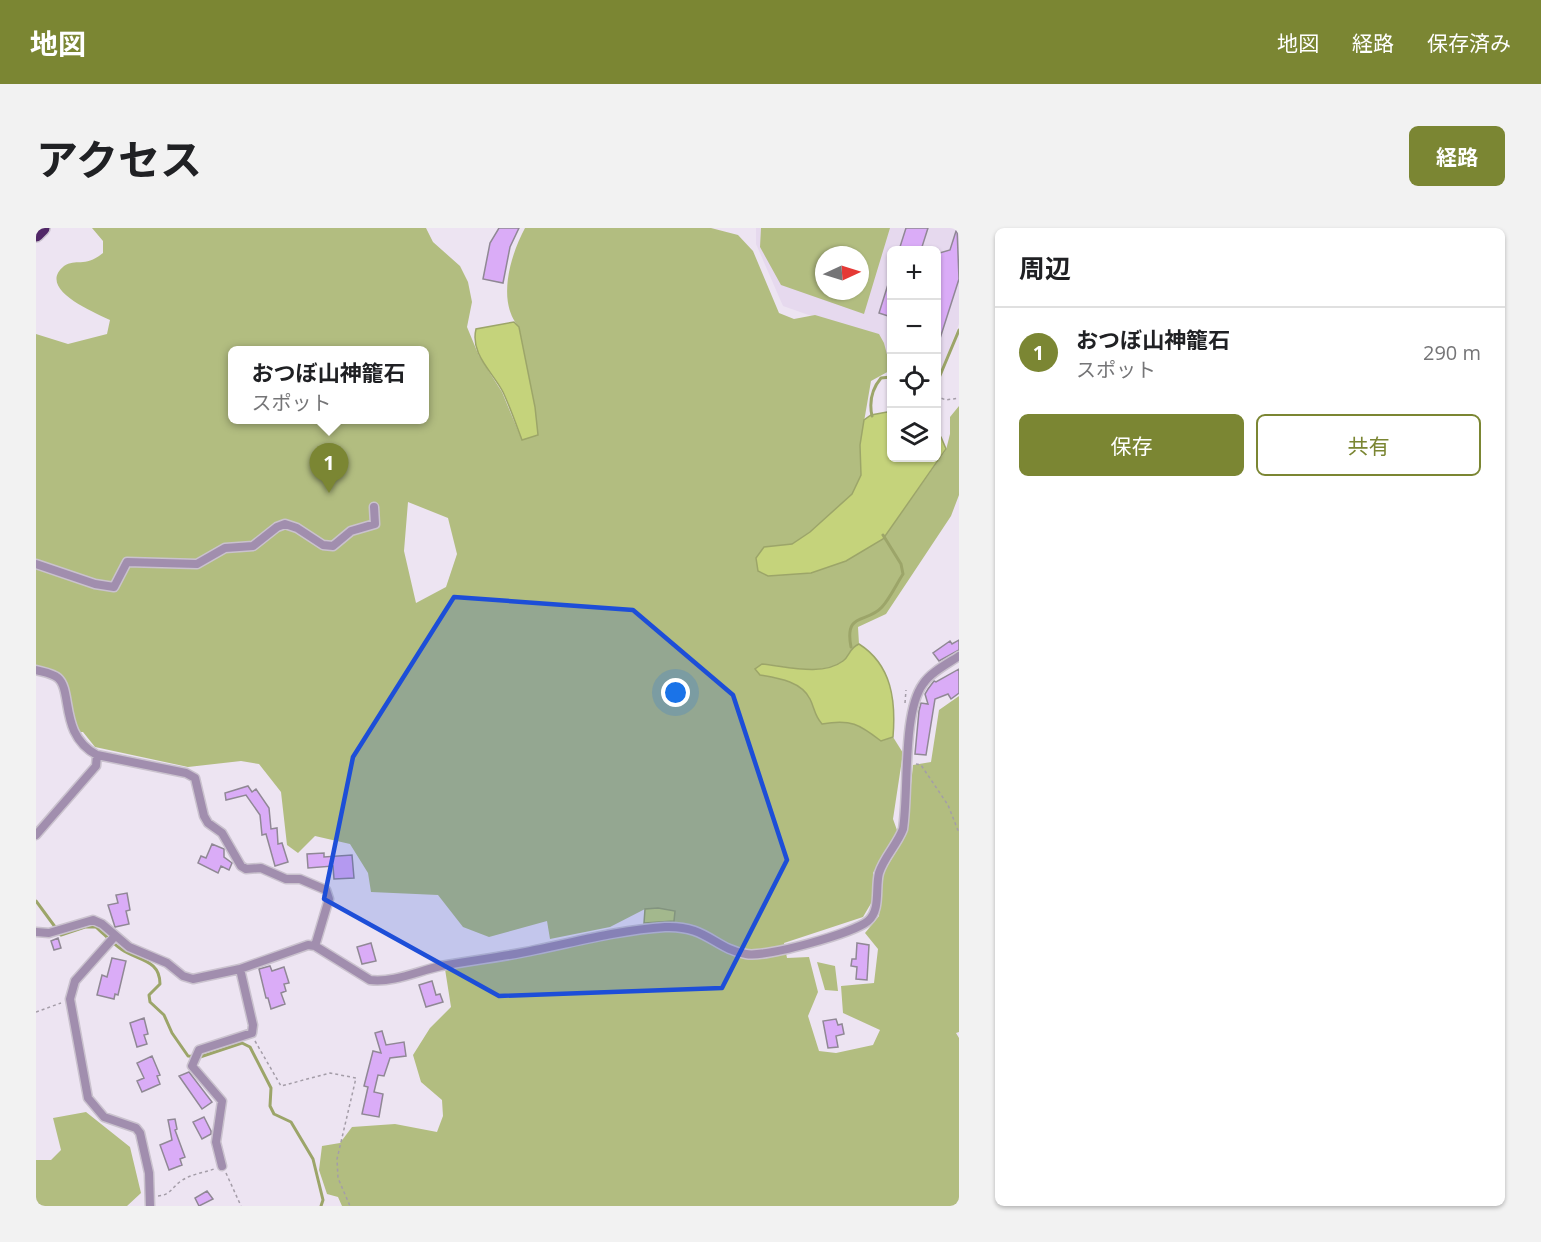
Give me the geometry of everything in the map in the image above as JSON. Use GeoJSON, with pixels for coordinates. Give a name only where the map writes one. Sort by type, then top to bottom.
{"type":"FeatureCollection","features":[{"type":"Feature","properties":{"kind":"highway"},"geometry":{"type":"LineString","coordinates":[[36,234],[42,228]]}},
{"type":"Feature","properties":{"kind":"street"},"geometry":{"type":"LineString","coordinates":[[36,564],[95,584],[114,587],[127,562],[197,564],[225,548],[253,546],[277,527],[285,524],[297,528],[323,545],[333,546],[351,531],[375,524],[374,507]]}},
{"type":"Feature","properties":{"kind":"street"},"geometry":{"type":"LineString","coordinates":[[36,932],[49,933],[93,920],[129,946],[167,963],[183,976],[193,979],[240,969],[301,946],[315,946],[370,980],[380,981],[437,967],[534,951],[634,929],[680,927],[710,936],[746,954],[779,953],[868,921],[876,905],[881,867],[899,841],[903,829],[916,696],[928,677],[959,656]]}},
{"type":"Feature","properties":{"kind":"street"},"geometry":{"type":"LineString","coordinates":[[36,670],[59,678],[72,727],[88,750],[98,755],[186,773],[195,778],[204,816],[208,823],[222,833],[241,866],[246,869],[261,868],[286,879],[300,879],[326,890],[327,908],[315,946]]}},
{"type":"Feature","properties":{"kind":"street"},"geometry":{"type":"LineString","coordinates":[[36,835],[96,766],[98,755]]}},
{"type":"Feature","properties":{"kind":"street"},"geometry":{"type":"LineString","coordinates":[[116,936],[75,981],[70,999],[88,1098],[104,1117],[136,1128],[140,1133],[148,1173],[150,1206]]}},
{"type":"Feature","properties":{"kind":"street"},"geometry":{"type":"LineString","coordinates":[[222,1166],[216,1142],[222,1101],[192,1066],[199,1050],[252,1033],[253,1025],[240,969]]}},
{"type":"Feature","properties":{"kind":"path"},"geometry":{"type":"LineString","coordinates":[[941,398],[946,400],[959,398]]}},
{"type":"Feature","properties":{"kind":"path"},"geometry":{"type":"LineString","coordinates":[[909,763],[921,765],[948,805],[959,833]]}},
{"type":"Feature","properties":{"kind":"path"},"geometry":{"type":"LineString","coordinates":[[36,1012],[70,999]]}},
{"type":"Feature","properties":{"kind":"path"},"geometry":{"type":"LineString","coordinates":[[252,1033],[258,1048],[281,1086],[330,1073],[356,1078],[337,1159],[338,1178],[350,1206]]}},
{"type":"Feature","properties":{"kind":"path"},"geometry":{"type":"LineString","coordinates":[[148,1196],[162,1196],[172,1192],[180,1181],[222,1166],[242,1206]]}},
{"type":"Feature","properties":{"kind":"highlighted area"},"geometry":{"type":"Polygon","coordinates":[[[454,597],[633,610],[733,695],[787,860],[722,988],[499,996],[324,899],[353,757],[454,597]]]}},
{"type":"Feature","properties":{"kind":"shaded area"},"geometry":{"type":"Polygon","coordinates":[[[92,228],[426,228],[433,242],[460,266],[468,282],[472,302],[467,327],[479,356],[502,392],[522,440],[535,407],[519,327],[508,304],[507,291],[511,264],[525,228],[711,228],[738,235],[753,251],[779,313],[794,319],[815,315],[879,334],[887,355],[887,372],[871,381],[860,445],[861,475],[852,494],[810,532],[792,544],[764,547],[883,539],[938,462],[941,462],[950,434],[950,417],[959,406],[959,495],[951,516],[886,614],[858,627],[859,644],[843,661],[834,666],[814,670],[762,664],[760,675],[788,681],[801,688],[810,699],[822,724],[840,722],[854,724],[867,730],[881,741],[893,737],[903,753],[893,819],[898,833],[873,873],[873,900],[863,917],[784,943],[787,958],[809,957],[818,992],[808,1016],[819,1051],[836,1053],[873,1045],[880,1030],[843,1013],[841,986],[874,983],[878,949],[865,933],[879,916],[882,875],[906,835],[913,765],[931,762],[939,710],[959,696],[959,1032],[956,1033],[959,1038],[959,1206],[342,1206],[338,1197],[327,1194],[319,1170],[322,1146],[340,1143],[352,1127],[395,1124],[437,1132],[443,1116],[442,1100],[421,1082],[413,1055],[430,1028],[451,1007],[445,969],[603,937],[672,930],[675,911],[645,909],[610,927],[550,939],[547,921],[489,937],[463,927],[438,895],[371,892],[368,873],[350,844],[315,836],[298,853],[287,845],[281,792],[259,764],[241,761],[188,767],[95,747],[83,732],[79,732],[63,677],[56,671],[36,665],[36,334],[68,344],[107,334],[110,320],[70,299],[57,283],[57,275],[64,266],[97,258],[103,253],[103,241],[92,228]],[[408,502],[404,551],[416,603],[446,587],[457,554],[448,518],[408,502]]]}},
{"type":"Feature","properties":{"kind":"shaded area"},"geometry":{"type":"Polygon","coordinates":[[[756,228],[959,228],[959,324],[941,370],[941,246],[887,246],[887,364],[880,340],[783,306],[756,244],[756,228]]]}},
{"type":"Feature","properties":{"kind":"shaded area"},"geometry":{"type":"Polygon","coordinates":[[[761,228],[890,228],[869,297],[869,246],[815,246],[815,297],[781,285],[760,247],[761,228]]]}},
{"type":"Feature","properties":{"kind":"shaded area"},"geometry":{"type":"Polygon","coordinates":[[[824,300],[868,300],[864,314],[824,300]]]}},
{"type":"Feature","properties":{"kind":"shaded area"},"geometry":{"type":"Polygon","coordinates":[[[514,322],[519,327],[535,407],[538,435],[522,440],[503,392],[479,354],[475,338],[476,329],[514,322]]]}},
{"type":"Feature","properties":{"kind":"shaded area"},"geometry":{"type":"Polygon","coordinates":[[[887,412],[887,462],[937,462],[883,539],[846,561],[811,573],[768,576],[758,571],[756,558],[764,547],[792,544],[810,532],[852,494],[861,475],[860,445],[864,420],[871,415],[887,412]]]}},
{"type":"Feature","properties":{"kind":"shaded area"},"geometry":{"type":"Polygon","coordinates":[[[941,437],[946,449],[941,456],[941,437]]]}},
{"type":"Feature","properties":{"kind":"shaded area"},"geometry":{"type":"Polygon","coordinates":[[[859,644],[879,662],[890,685],[894,710],[893,737],[881,741],[867,730],[854,724],[840,722],[822,724],[810,699],[801,688],[788,681],[760,675],[755,669],[762,664],[814,670],[834,666],[843,661],[859,644]]]}},
{"type":"Feature","properties":{"kind":"shaded area"},"geometry":{"type":"Polygon","coordinates":[[[658,908],[675,911],[674,921],[644,923],[645,909],[658,908]]]}},
{"type":"Feature","properties":{"kind":"shaded area"},"geometry":{"type":"Polygon","coordinates":[[[817,962],[835,966],[838,991],[825,990],[817,962]]]}},
{"type":"Feature","properties":{"kind":"shaded area"},"geometry":{"type":"Polygon","coordinates":[[[86,1112],[130,1147],[141,1193],[127,1206],[36,1206],[36,1160],[51,1160],[61,1150],[53,1118],[86,1112]]]}},
{"type":"Feature","properties":{"kind":"building"},"geometry":{"type":"Polygon","coordinates":[[[499,228],[519,228],[510,247],[503,283],[483,279],[490,243],[499,228]]]}},
{"type":"Feature","properties":{"kind":"building"},"geometry":{"type":"Polygon","coordinates":[[[906,228],[928,228],[922,246],[900,246],[906,228]]]}},
{"type":"Feature","properties":{"kind":"building"},"geometry":{"type":"Polygon","coordinates":[[[957,228],[959,279],[941,335],[941,253],[950,250],[957,228]]]}},
{"type":"Feature","properties":{"kind":"building"},"geometry":{"type":"Polygon","coordinates":[[[887,288],[887,316],[879,313],[887,288]]]}},
{"type":"Feature","properties":{"kind":"building"},"geometry":{"type":"Polygon","coordinates":[[[959,640],[959,650],[939,661],[933,653],[950,641],[952,644],[959,640]]]}},
{"type":"Feature","properties":{"kind":"building"},"geometry":{"type":"Polygon","coordinates":[[[959,669],[959,693],[951,699],[948,694],[935,699],[926,755],[915,754],[921,703],[928,704],[925,694],[934,681],[959,669]]]}},
{"type":"Feature","properties":{"kind":"building"},"geometry":{"type":"Polygon","coordinates":[[[248,786],[252,792],[256,789],[269,808],[271,829],[277,828],[278,844],[282,843],[288,862],[275,866],[266,834],[262,835],[260,815],[246,795],[226,800],[225,793],[248,786]]]}},
{"type":"Feature","properties":{"kind":"building"},"geometry":{"type":"Polygon","coordinates":[[[212,844],[224,849],[224,857],[232,863],[229,870],[221,866],[218,873],[198,863],[201,856],[206,858],[212,844]]]}},
{"type":"Feature","properties":{"kind":"building"},"geometry":{"type":"Polygon","coordinates":[[[324,853],[324,857],[352,855],[354,878],[334,879],[333,866],[308,868],[307,854],[324,853]]]}},
{"type":"Feature","properties":{"kind":"building"},"geometry":{"type":"Polygon","coordinates":[[[127,893],[130,910],[126,911],[129,924],[115,927],[108,905],[118,903],[116,895],[127,893]]]}},
{"type":"Feature","properties":{"kind":"building"},"geometry":{"type":"Polygon","coordinates":[[[58,938],[61,948],[54,950],[51,941],[58,938]]]}},
{"type":"Feature","properties":{"kind":"building"},"geometry":{"type":"Polygon","coordinates":[[[371,943],[376,961],[362,964],[357,947],[371,943]]]}},
{"type":"Feature","properties":{"kind":"building"},"geometry":{"type":"Polygon","coordinates":[[[857,943],[869,945],[867,980],[856,979],[857,967],[851,966],[852,959],[856,959],[857,943]]]}},
{"type":"Feature","properties":{"kind":"building"},"geometry":{"type":"Polygon","coordinates":[[[112,958],[126,961],[118,995],[115,994],[114,999],[97,995],[102,975],[107,977],[112,958]]]}},
{"type":"Feature","properties":{"kind":"building"},"geometry":{"type":"Polygon","coordinates":[[[270,966],[272,971],[284,967],[289,983],[284,984],[286,991],[281,993],[285,1004],[271,1009],[259,969],[270,966]]]}},
{"type":"Feature","properties":{"kind":"building"},"geometry":{"type":"Polygon","coordinates":[[[432,981],[436,995],[440,994],[443,1002],[426,1007],[419,985],[432,981]]]}},
{"type":"Feature","properties":{"kind":"building"},"geometry":{"type":"Polygon","coordinates":[[[144,1018],[148,1034],[144,1035],[147,1044],[137,1047],[130,1023],[144,1018]]]}},
{"type":"Feature","properties":{"kind":"building"},"geometry":{"type":"Polygon","coordinates":[[[836,1019],[838,1025],[842,1024],[844,1034],[836,1036],[838,1047],[828,1048],[823,1021],[836,1019]]]}},
{"type":"Feature","properties":{"kind":"building"},"geometry":{"type":"Polygon","coordinates":[[[382,1031],[386,1045],[404,1042],[406,1056],[390,1058],[384,1076],[378,1075],[374,1092],[383,1094],[379,1117],[362,1114],[368,1087],[364,1086],[373,1051],[381,1053],[375,1033],[382,1031]]]}},
{"type":"Feature","properties":{"kind":"building"},"geometry":{"type":"Polygon","coordinates":[[[152,1056],[160,1075],[157,1076],[160,1084],[142,1092],[137,1081],[144,1078],[137,1063],[152,1056]]]}},
{"type":"Feature","properties":{"kind":"building"},"geometry":{"type":"Polygon","coordinates":[[[189,1072],[212,1102],[202,1109],[179,1076],[189,1072]]]}},
{"type":"Feature","properties":{"kind":"building"},"geometry":{"type":"Polygon","coordinates":[[[204,1117],[211,1134],[202,1139],[193,1122],[204,1117]]]}},
{"type":"Feature","properties":{"kind":"building"},"geometry":{"type":"Polygon","coordinates":[[[175,1119],[177,1129],[175,1130],[185,1157],[180,1159],[182,1165],[169,1170],[160,1145],[172,1140],[168,1120],[175,1119]]]}},
{"type":"Feature","properties":{"kind":"building"},"geometry":{"type":"Polygon","coordinates":[[[207,1191],[213,1199],[199,1206],[195,1198],[207,1191]]]}},
{"type":"Feature","properties":{"kind":"waterway"},"geometry":{"type":"LineString","coordinates":[[941,373],[959,330]]}},
{"type":"Feature","properties":{"kind":"waterway"},"geometry":{"type":"LineString","coordinates":[[872,416],[873,392],[881,378],[887,377]]}},
{"type":"Feature","properties":{"kind":"waterway"},"geometry":{"type":"LineString","coordinates":[[851,647],[850,636],[854,623],[882,607],[903,574],[901,564],[883,535]]}},
{"type":"Feature","properties":{"kind":"waterway"},"geometry":{"type":"LineString","coordinates":[[36,901],[61,935],[85,927],[96,927],[121,949],[152,965],[159,976],[160,984],[149,995],[150,1002],[164,1015],[172,1033],[188,1056],[200,1057],[242,1043],[250,1047],[271,1088],[270,1106],[274,1114],[291,1122],[313,1159],[323,1200],[321,1206]]}},
{"type":"Feature","properties":{"kind":"place","name":"おつぼ山神籠石"},"geometry":{"type":"Point","coordinates":[329,493]}}]}
